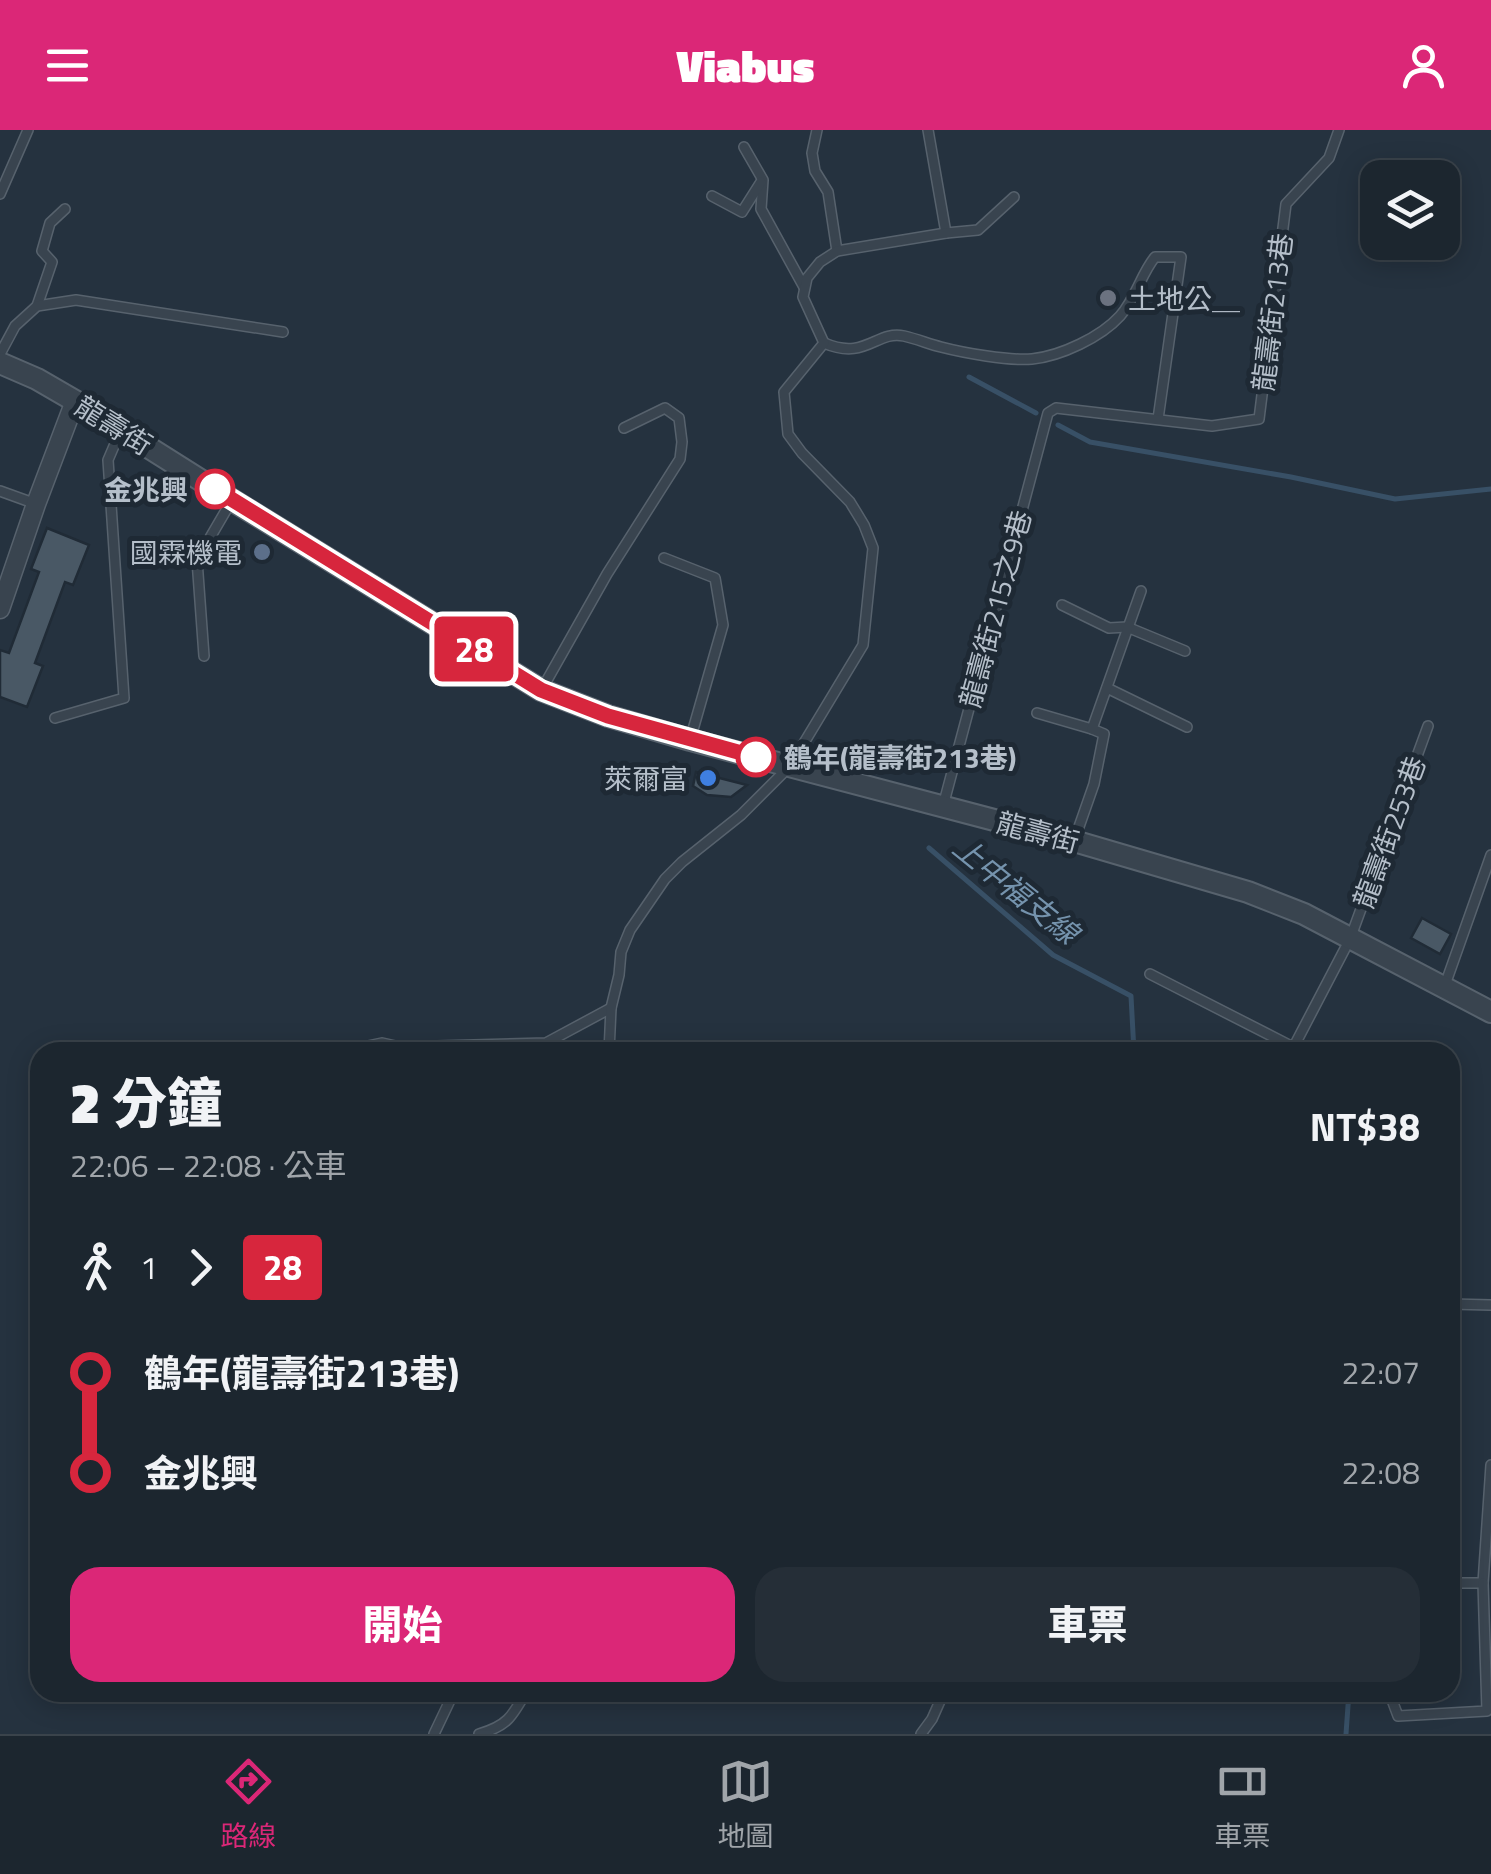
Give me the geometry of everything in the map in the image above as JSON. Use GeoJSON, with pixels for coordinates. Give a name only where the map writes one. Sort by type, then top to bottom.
{"type":"FeatureCollection","features":[{"type":"Feature","properties":{"kind":"street","name":"龍壽街"},"geometry":{"type":"LineString","coordinates":[[0,363],[75,401],[541,690],[608,716],[690,740],[1074,841],[1248,892],[1304,914],[1491,1012]]}},
{"type":"Feature","properties":{"kind":"street"},"geometry":{"type":"LineString","coordinates":[[1,605],[75,401]]}},
{"type":"Feature","properties":{"kind":"lane"},"geometry":{"type":"LineString","coordinates":[[0,194],[28,130]]}},
{"type":"Feature","properties":{"kind":"lane"},"geometry":{"type":"LineString","coordinates":[[818,130],[812,153],[814,171],[828,192],[837,251]]}},
{"type":"Feature","properties":{"kind":"lane"},"geometry":{"type":"LineString","coordinates":[[928,130],[946,233]]}},
{"type":"Feature","properties":{"kind":"lane","name":"龍壽街213巷"},"geometry":{"type":"LineString","coordinates":[[1048,413],[1056,408],[1212,426],[1260,419],[1286,204],[1330,158],[1340,130]]}},
{"type":"Feature","properties":{"kind":"lane"},"geometry":{"type":"LineString","coordinates":[[744,147],[762,180],[761,209],[804,286]]}},
{"type":"Feature","properties":{"kind":"lane"},"geometry":{"type":"LineString","coordinates":[[712,196],[742,212],[762,180]]}},
{"type":"Feature","properties":{"kind":"lane"},"geometry":{"type":"LineString","coordinates":[[1014,197],[978,230],[837,251],[820,262],[807,278],[803,297],[824,343],[841,350],[864,348],[899,335],[945,348],[1035,358],[1074,347],[1105,331],[1122,314],[1155,256],[1181,257],[1158,420]]}},
{"type":"Feature","properties":{"kind":"lane"},"geometry":{"type":"LineString","coordinates":[[0,354],[15,326],[37,306],[52,262],[42,251],[50,224],[65,209]]}},
{"type":"Feature","properties":{"kind":"lane"},"geometry":{"type":"LineString","coordinates":[[37,306],[76,300],[106,303],[283,332]]}},
{"type":"Feature","properties":{"kind":"lane"},"geometry":{"type":"LineString","coordinates":[[609,1042],[620,952],[630,930],[682,862],[741,815],[790,766],[864,645],[873,548],[850,502],[802,454],[788,434],[784,392],[824,343]]}},
{"type":"Feature","properties":{"kind":"lane"},"geometry":{"type":"LineString","coordinates":[[541,690],[607,574],[680,459],[679,418],[665,408],[624,428]]}},
{"type":"Feature","properties":{"kind":"lane","name":"龍壽街215之9巷"},"geometry":{"type":"LineString","coordinates":[[943,806],[1048,413]]}},
{"type":"Feature","properties":{"kind":"lane"},"geometry":{"type":"LineString","coordinates":[[55,718],[124,698],[108,460],[122,430]]}},
{"type":"Feature","properties":{"kind":"lane"},"geometry":{"type":"LineString","coordinates":[[0,491],[36,504]]}},
{"type":"Feature","properties":{"kind":"lane"},"geometry":{"type":"LineString","coordinates":[[204,656],[197,560],[232,500]]}},
{"type":"Feature","properties":{"kind":"lane"},"geometry":{"type":"LineString","coordinates":[[664,558],[715,578],[723,625],[690,740]]}},
{"type":"Feature","properties":{"kind":"lane"},"geometry":{"type":"LineString","coordinates":[[1092,729],[1141,591]]}},
{"type":"Feature","properties":{"kind":"lane"},"geometry":{"type":"LineString","coordinates":[[1062,605],[1110,628],[1127,627],[1185,650]]}},
{"type":"Feature","properties":{"kind":"lane"},"geometry":{"type":"LineString","coordinates":[[1107,688],[1187,727]]}},
{"type":"Feature","properties":{"kind":"lane"},"geometry":{"type":"LineString","coordinates":[[1037,713],[1104,734],[1094,784],[1074,841]]}},
{"type":"Feature","properties":{"kind":"lane","name":"龍壽街253巷"},"geometry":{"type":"LineString","coordinates":[[1296,1042],[1350,939],[1428,726]]}},
{"type":"Feature","properties":{"kind":"lane"},"geometry":{"type":"LineString","coordinates":[[1444,988],[1491,855]]}},
{"type":"Feature","properties":{"kind":"lane"},"geometry":{"type":"LineString","coordinates":[[1150,974],[1277,1042]]}},
{"type":"Feature","properties":{"kind":"lane"},"geometry":{"type":"LineString","coordinates":[[548,1042],[611,1008]]}},
{"type":"Feature","properties":{"kind":"lane"},"geometry":{"type":"LineString","coordinates":[[1460,1304],[1491,1306]]}},
{"type":"Feature","properties":{"kind":"lane"},"geometry":{"type":"LineString","coordinates":[[1393,1702],[1398,1716],[1486,1711],[1488,1628],[1483,1584],[1491,1465]]}},
{"type":"Feature","properties":{"kind":"lane"},"geometry":{"type":"LineString","coordinates":[[1460,1583],[1483,1584]]}},
{"type":"Feature","properties":{"kind":"lane"},"geometry":{"type":"LineString","coordinates":[[434,1734],[449,1702]]}},
{"type":"Feature","properties":{"kind":"lane"},"geometry":{"type":"LineString","coordinates":[[478,1734],[509,1721],[520,1702]]}},
{"type":"Feature","properties":{"kind":"lane"},"geometry":{"type":"LineString","coordinates":[[920,1734],[940,1702]]}},
{"type":"Feature","properties":{"kind":"building"},"geometry":{"type":"Polygon","coordinates":[[[47,528],[89,545],[73,585],[65,582],[35,663],[43,666],[27,707],[0,697],[0,650],[9,653],[39,572],[31,569],[47,528]]]}},
{"type":"Feature","properties":{"kind":"building","name":"萊爾富"},"geometry":{"type":"Polygon","coordinates":[[[696,772],[747,785],[731,797],[707,795],[693,786],[696,772]]]}},
{"type":"Feature","properties":{"kind":"building"},"geometry":{"type":"Polygon","coordinates":[[[1422,918],[1451,934],[1440,954],[1411,938],[1422,918]]]}},
{"type":"Feature","properties":{"kind":"waterway"},"geometry":{"type":"LineString","coordinates":[[969,377],[1036,413]]}},
{"type":"Feature","properties":{"kind":"waterway"},"geometry":{"type":"LineString","coordinates":[[1058,425],[1090,442],[1395,499],[1491,489]]}},
{"type":"Feature","properties":{"kind":"waterway","name":"上中福支線"},"geometry":{"type":"LineString","coordinates":[[929,848],[1053,955],[1131,996],[1133,1042]]}},
{"type":"Feature","properties":{"kind":"waterway","name":"上中福支線"},"geometry":{"type":"LineString","coordinates":[[1346,1734],[1348,1702]]}},
{"type":"Feature","properties":{"kind":"bus line","name":"28"},"geometry":{"type":"LineString","coordinates":[[215,489],[541,690],[608,716],[756,757]]}},
{"type":"Feature","properties":{"kind":"place","name":"土地公＿"},"geometry":{"type":"Point","coordinates":[1108,298]}},
{"type":"Feature","properties":{"kind":"place","name":"金兆興"},"geometry":{"type":"Point","coordinates":[215,489]}},
{"type":"Feature","properties":{"kind":"place","name":"國霖機電"},"geometry":{"type":"Point","coordinates":[262,552]}},
{"type":"Feature","properties":{"kind":"place","name":"鶴年(龍壽街213巷)"},"geometry":{"type":"Point","coordinates":[756,757]}},
{"type":"Feature","properties":{"kind":"place","name":"萊爾富"},"geometry":{"type":"Point","coordinates":[708,778]}}]}
